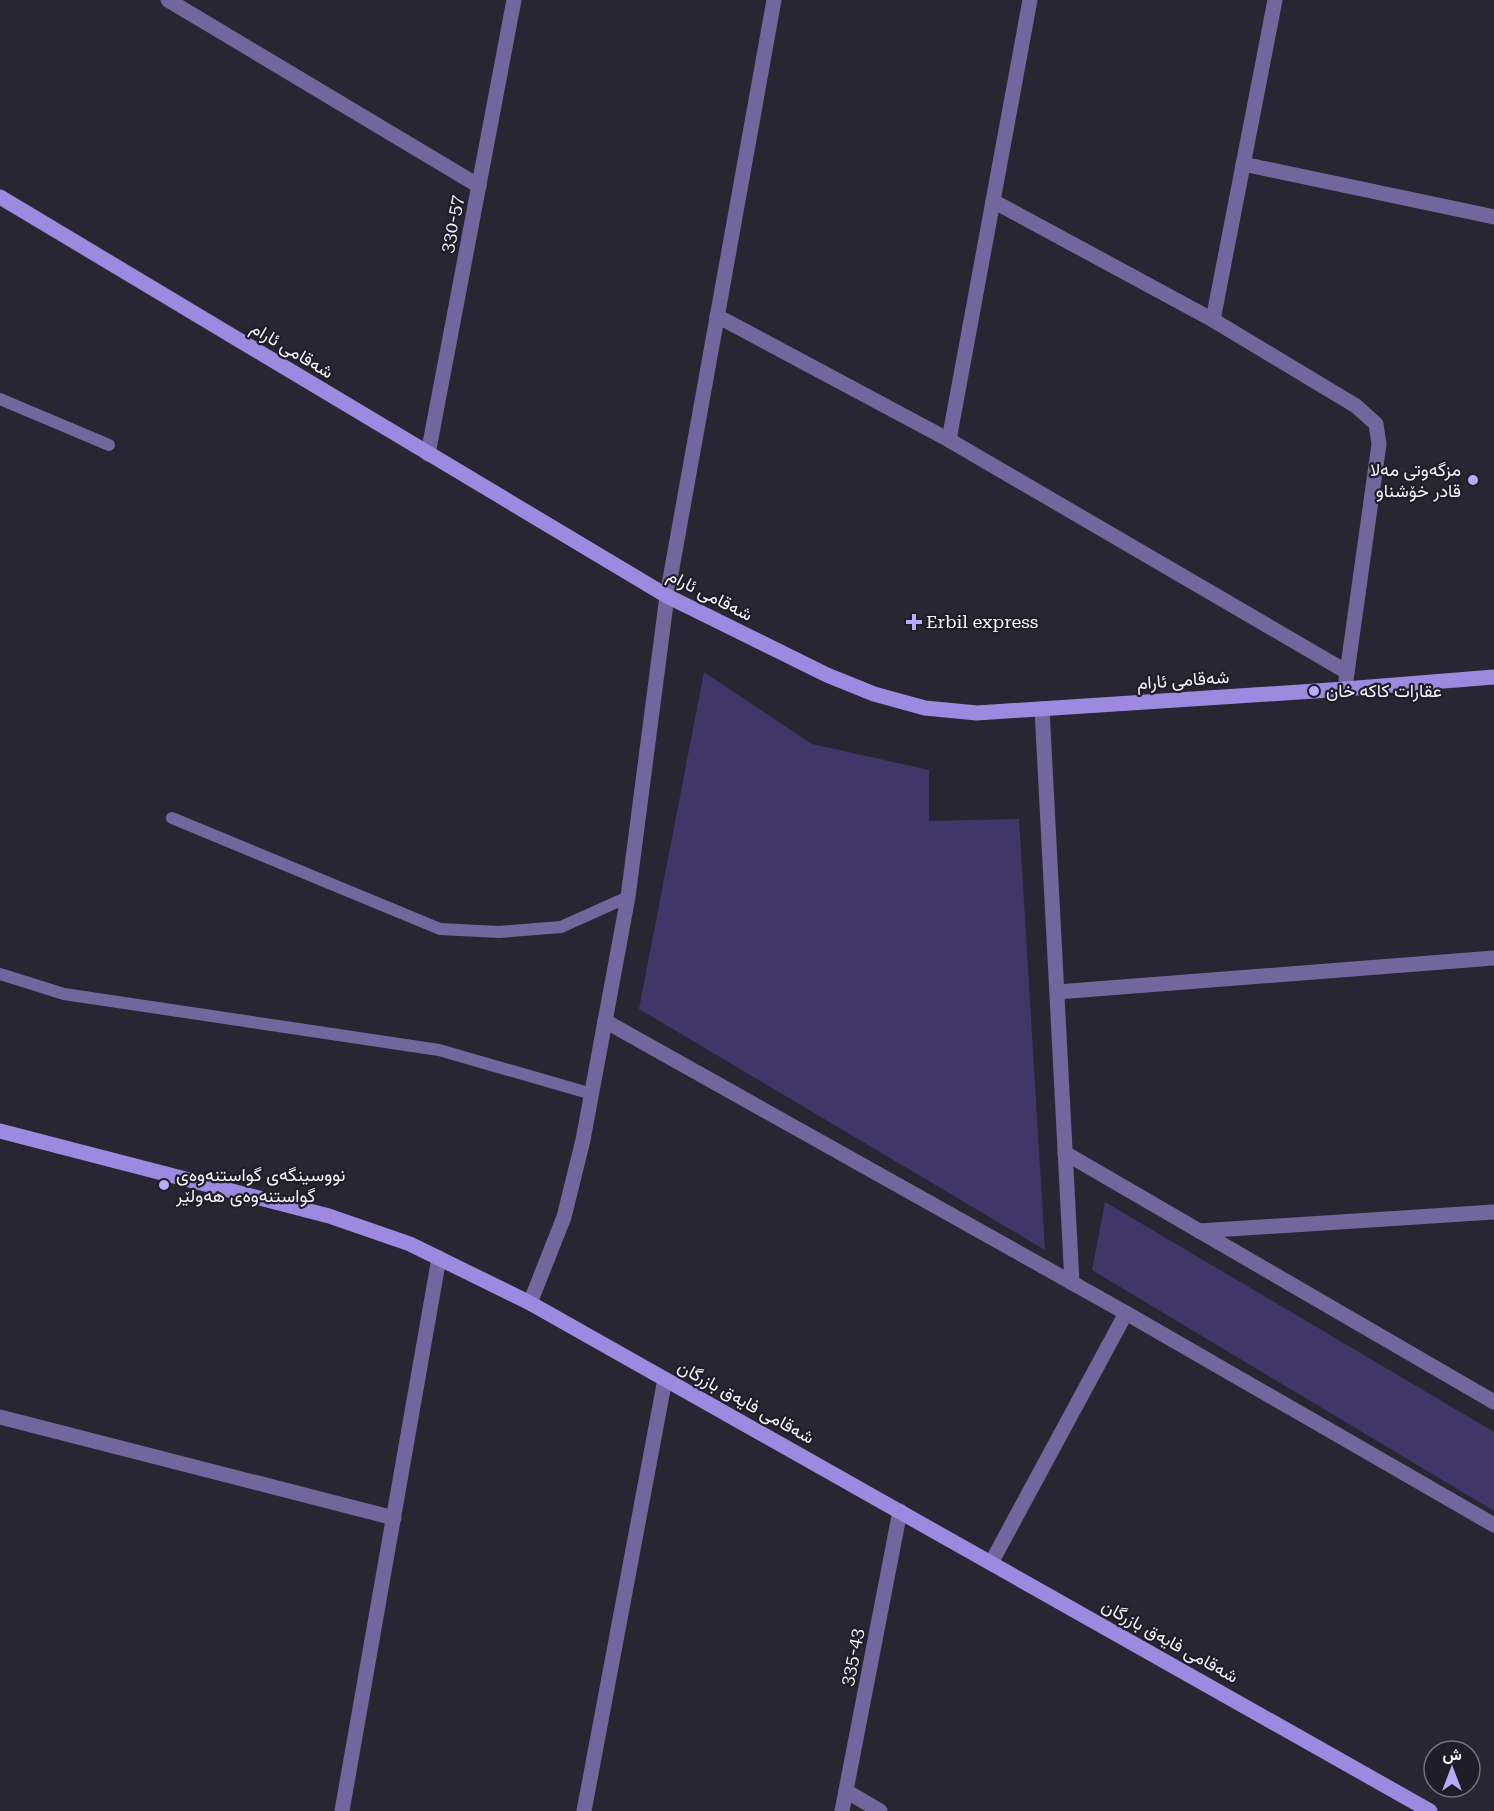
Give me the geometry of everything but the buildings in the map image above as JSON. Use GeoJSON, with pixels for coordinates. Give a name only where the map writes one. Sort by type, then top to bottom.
{"type":"FeatureCollection","features":[{"type":"Feature","properties":{"kind":"street"},"geometry":{"type":"LineString","coordinates":[[168,0],[479,186]]}},
{"type":"Feature","properties":{"kind":"street","name":"330-57"},"geometry":{"type":"LineString","coordinates":[[428,454],[514,0]]}},
{"type":"Feature","properties":{"kind":"street"},"geometry":{"type":"LineString","coordinates":[[530,1303],[564,1217],[584,1140],[628,897],[667,596],[774,0]]}},
{"type":"Feature","properties":{"kind":"street"},"geometry":{"type":"LineString","coordinates":[[949,440],[1030,0]]}},
{"type":"Feature","properties":{"kind":"street"},"geometry":{"type":"LineString","coordinates":[[1213,320],[1275,0]]}},
{"type":"Feature","properties":{"kind":"street"},"geometry":{"type":"LineString","coordinates":[[1243,164],[1494,217]]}},
{"type":"Feature","properties":{"kind":"street","name":"شەقامی ئارام"},"geometry":{"type":"LineString","coordinates":[[0,197],[667,596],[826,675],[874,694],[925,708],[977,713],[1494,677]]}},
{"type":"Feature","properties":{"kind":"street"},"geometry":{"type":"LineString","coordinates":[[993,201],[1213,320],[1356,406],[1376,424],[1379,444],[1345,689]]}},
{"type":"Feature","properties":{"kind":"street"},"geometry":{"type":"LineString","coordinates":[[717,316],[949,440],[1347,672]]}},
{"type":"Feature","properties":{"kind":"street"},"geometry":{"type":"LineString","coordinates":[[1042,709],[1072,1283]]}},
{"type":"Feature","properties":{"kind":"street"},"geometry":{"type":"LineString","coordinates":[[1057,992],[1494,958]]}},
{"type":"Feature","properties":{"kind":"street"},"geometry":{"type":"LineString","coordinates":[[605,1020],[1126,1313],[1494,1525]]}},
{"type":"Feature","properties":{"kind":"street","name":"شەقامی فایەق بازرگان"},"geometry":{"type":"LineString","coordinates":[[0,1131],[329,1216],[410,1244],[530,1303],[1430,1811]]}},
{"type":"Feature","properties":{"kind":"street"},"geometry":{"type":"LineString","coordinates":[[1065,1153],[1494,1402]]}},
{"type":"Feature","properties":{"kind":"street"},"geometry":{"type":"LineString","coordinates":[[1199,1230],[1494,1212]]}},
{"type":"Feature","properties":{"kind":"street"},"geometry":{"type":"LineString","coordinates":[[342,1811],[439,1258]]}},
{"type":"Feature","properties":{"kind":"street"},"geometry":{"type":"LineString","coordinates":[[991,1563],[1126,1313]]}},
{"type":"Feature","properties":{"kind":"street"},"geometry":{"type":"LineString","coordinates":[[584,1811],[665,1379]]}},
{"type":"Feature","properties":{"kind":"street"},"geometry":{"type":"LineString","coordinates":[[0,1417],[394,1518]]}},
{"type":"Feature","properties":{"kind":"street","name":"335-43"},"geometry":{"type":"LineString","coordinates":[[842,1811],[900,1511]]}},
{"type":"Feature","properties":{"kind":"street"},"geometry":{"type":"LineString","coordinates":[[846,1791],[880,1811]]}},
{"type":"Feature","properties":{"kind":"lane"},"geometry":{"type":"LineString","coordinates":[[0,399],[109,445]]}},
{"type":"Feature","properties":{"kind":"lane"},"geometry":{"type":"LineString","coordinates":[[172,819],[440,929],[499,932],[561,927],[628,897]]}},
{"type":"Feature","properties":{"kind":"lane"},"geometry":{"type":"LineString","coordinates":[[0,974],[64,994],[440,1050],[592,1094]]}},
{"type":"Feature","properties":{"kind":"shaded area"},"geometry":{"type":"Polygon","coordinates":[[[704,672],[812,744],[929,770],[929,821],[1019,819],[1045,1250],[639,1009],[704,672]]]}},
{"type":"Feature","properties":{"kind":"shaded area"},"geometry":{"type":"Polygon","coordinates":[[[1105,1202],[1494,1432],[1494,1511],[1092,1270],[1105,1202]]]}},
{"type":"Feature","properties":{"kind":"place","name":"مزگەوتی مەلا قادر خۆشناو"},"geometry":{"type":"Point","coordinates":[1473,480]}},
{"type":"Feature","properties":{"kind":"place","name":"Erbil express"},"geometry":{"type":"Point","coordinates":[914,622]}},
{"type":"Feature","properties":{"kind":"place","name":"عقارات كاكه خان"},"geometry":{"type":"Point","coordinates":[1314,691]}},
{"type":"Feature","properties":{"kind":"place","name":"نووسینگەی گواستنەوەی گواستنەوەی هەولێر"},"geometry":{"type":"Point","coordinates":[164,1185]}}]}
